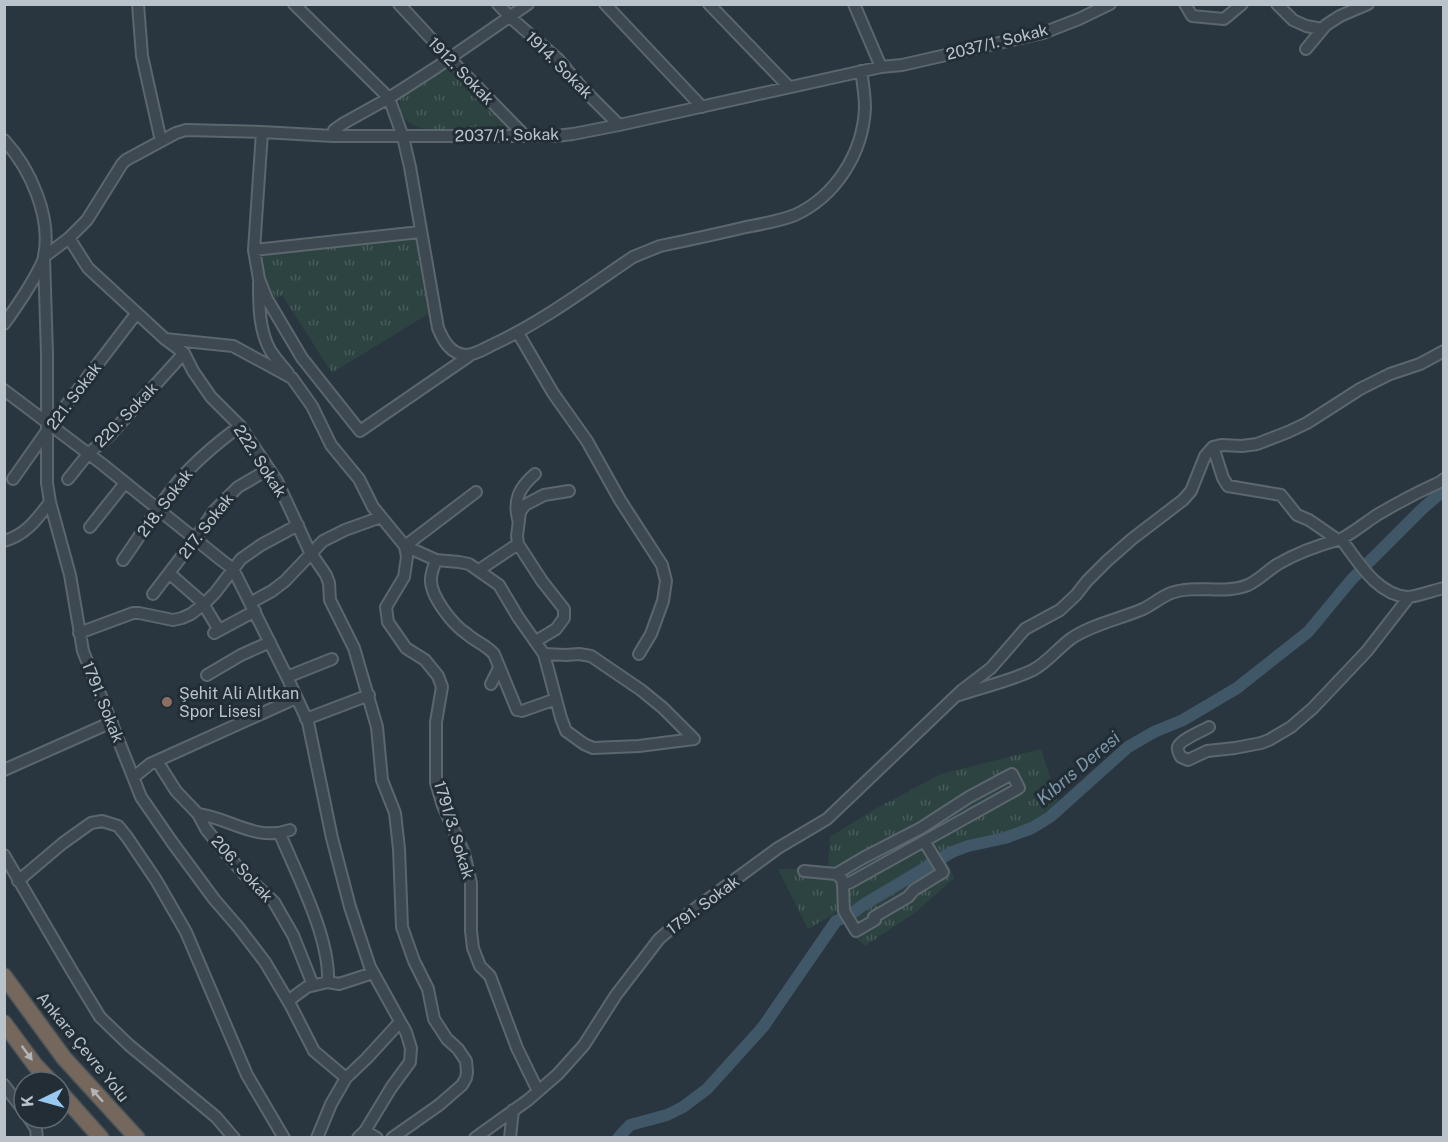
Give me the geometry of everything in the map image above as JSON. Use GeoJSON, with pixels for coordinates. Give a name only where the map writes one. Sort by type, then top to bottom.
{"type":"FeatureCollection","features":[{"type":"Feature","properties":{"kind":"highway","name":"Ankara Çevre Yolu"},"geometry":{"type":"LineString","coordinates":[[4,976],[64,1058],[137,1137]]}},
{"type":"Feature","properties":{"kind":"highway"},"geometry":{"type":"LineString","coordinates":[[4,1023],[40,1070]]}},
{"type":"Feature","properties":{"kind":"highway"},"geometry":{"type":"LineString","coordinates":[[72,1105],[101,1137]]}},
{"type":"Feature","properties":{"kind":"street"},"geometry":{"type":"LineString","coordinates":[[138,4],[142,56],[161,141]]}},
{"type":"Feature","properties":{"kind":"street"},"geometry":{"type":"LineString","coordinates":[[294,4],[389,98],[403,136],[410,167],[438,328],[442,338],[454,352],[472,354]]}},
{"type":"Feature","properties":{"kind":"street","name":"1914. Sokak"},"geometry":{"type":"LineString","coordinates":[[498,4],[558,59],[582,88],[619,125]]}},
{"type":"Feature","properties":{"kind":"street"},"geometry":{"type":"LineString","coordinates":[[333,136],[334,130],[344,123],[389,98],[528,4]]}},
{"type":"Feature","properties":{"kind":"street"},"geometry":{"type":"LineString","coordinates":[[709,4],[789,87]]}},
{"type":"Feature","properties":{"kind":"street"},"geometry":{"type":"LineString","coordinates":[[854,4],[881,67]]}},
{"type":"Feature","properties":{"kind":"street","name":"2037/1. Sokak"},"geometry":{"type":"LineString","coordinates":[[69,238],[87,220],[122,164],[132,155],[186,130],[333,136],[573,134],[1043,33],[1110,4]]}},
{"type":"Feature","properties":{"kind":"street"},"geometry":{"type":"LineString","coordinates":[[1185,4],[1192,16],[1224,19],[1242,4]]}},
{"type":"Feature","properties":{"kind":"street"},"geometry":{"type":"LineString","coordinates":[[1277,4],[1293,20],[1306,26],[1322,29]]}},
{"type":"Feature","properties":{"kind":"street"},"geometry":{"type":"LineString","coordinates":[[1306,49],[1326,25],[1368,4]]}},
{"type":"Feature","properties":{"kind":"street","name":"1912. Sokak"},"geometry":{"type":"LineString","coordinates":[[404,6],[449,58],[525,136]]}},
{"type":"Feature","properties":{"kind":"street"},"geometry":{"type":"LineString","coordinates":[[610,6],[702,107]]}},
{"type":"Feature","properties":{"kind":"street"},"geometry":{"type":"LineString","coordinates":[[259,279],[272,307],[302,358],[360,431],[472,354],[518,333],[633,257],[660,246],[782,219],[808,208],[834,186],[848,166],[859,141],[865,109],[861,71]]}},
{"type":"Feature","properties":{"kind":"street"},"geometry":{"type":"LineString","coordinates":[[262,132],[254,250],[259,279],[263,332],[270,350],[312,406],[331,445],[359,479],[373,507],[405,546],[436,560],[469,564],[499,585],[544,654],[566,731],[594,748],[639,746],[694,739],[663,708],[591,656],[544,654]]}},
{"type":"Feature","properties":{"kind":"street","name":"1791. Sokak"},"geometry":{"type":"LineString","coordinates":[[4,140],[29,175],[45,230],[47,483],[70,575],[83,651],[141,797],[214,898],[265,962],[314,1051],[346,1078]]}},
{"type":"Feature","properties":{"kind":"street"},"geometry":{"type":"LineString","coordinates":[[254,250],[420,232]]}},
{"type":"Feature","properties":{"kind":"street"},"geometry":{"type":"LineString","coordinates":[[44,257],[69,238]]}},
{"type":"Feature","properties":{"kind":"street","name":"222. Sokak"},"geometry":{"type":"LineString","coordinates":[[69,238],[88,268],[136,314],[184,352],[193,372],[211,397],[240,426],[277,481],[311,553],[326,575],[330,600],[354,648],[369,695]]}},
{"type":"Feature","properties":{"kind":"street","name":"1791. Sokak"},"geometry":{"type":"LineString","coordinates":[[4,324],[31,286],[44,257]]}},
{"type":"Feature","properties":{"kind":"street","name":"221. Sokak"},"geometry":{"type":"LineString","coordinates":[[14,479],[48,426],[136,314]]}},
{"type":"Feature","properties":{"kind":"street"},"geometry":{"type":"LineString","coordinates":[[518,333],[553,393],[587,441],[620,500],[662,565],[666,580],[663,600],[651,634],[639,654]]}},
{"type":"Feature","properties":{"kind":"street"},"geometry":{"type":"LineString","coordinates":[[165,339],[233,346],[292,378]]}},
{"type":"Feature","properties":{"kind":"street"},"geometry":{"type":"LineString","coordinates":[[1443,351],[1420,364],[1390,374],[1360,389],[1307,423],[1288,432],[1257,444],[1213,447],[1228,486],[1281,495],[1298,515],[1339,539],[1363,570],[1389,590],[1408,597],[1443,588]]}},
{"type":"Feature","properties":{"kind":"street","name":"220. Sokak"},"geometry":{"type":"LineString","coordinates":[[68,479],[88,454],[109,436],[184,352]]}},
{"type":"Feature","properties":{"kind":"street"},"geometry":{"type":"LineString","coordinates":[[4,390],[233,569],[270,642],[306,719],[314,745],[323,795],[350,907],[373,973],[406,1032],[411,1048],[410,1062],[361,1134],[377,1137]]}},
{"type":"Feature","properties":{"kind":"street","name":"218. Sokak"},"geometry":{"type":"LineString","coordinates":[[123,561],[177,484],[219,441],[240,426]]}},
{"type":"Feature","properties":{"kind":"street","name":"1791. Sokak"},"geometry":{"type":"LineString","coordinates":[[475,1137],[558,1074],[584,1045],[616,995],[659,939],[688,914],[778,848],[827,819],[933,716],[965,687],[991,668],[1025,629],[1060,610],[1107,561],[1183,500],[1191,491],[1205,456],[1213,447]]}},
{"type":"Feature","properties":{"kind":"street","name":"217. Sokak"},"geometry":{"type":"LineString","coordinates":[[153,594],[214,510],[238,487],[269,469]]}},
{"type":"Feature","properties":{"kind":"street"},"geometry":{"type":"LineString","coordinates":[[535,474],[519,492],[515,507],[518,544],[564,609],[564,618],[556,629],[536,641]]}},
{"type":"Feature","properties":{"kind":"street"},"geometry":{"type":"LineString","coordinates":[[956,696],[1034,669],[1071,638],[1144,609],[1170,594],[1182,591],[1230,589],[1247,585],[1290,557],[1359,529],[1391,507],[1443,479]]}},
{"type":"Feature","properties":{"kind":"street"},"geometry":{"type":"LineString","coordinates":[[90,526],[125,483]]}},
{"type":"Feature","properties":{"kind":"street"},"geometry":{"type":"LineString","coordinates":[[518,522],[520,512],[525,505],[544,495],[569,491]]}},
{"type":"Feature","properties":{"kind":"street"},"geometry":{"type":"LineString","coordinates":[[405,546],[476,492]]}},
{"type":"Feature","properties":{"kind":"street"},"geometry":{"type":"LineString","coordinates":[[4,541],[17,537],[32,526],[50,502]]}},
{"type":"Feature","properties":{"kind":"street"},"geometry":{"type":"LineString","coordinates":[[169,573],[204,604],[216,632],[285,581],[323,541],[381,517]]}},
{"type":"Feature","properties":{"kind":"street"},"geometry":{"type":"LineString","coordinates":[[79,633],[133,613],[173,620],[191,614],[215,592],[241,559],[298,525]]}},
{"type":"Feature","properties":{"kind":"street"},"geometry":{"type":"LineString","coordinates":[[479,570],[518,544]]}},
{"type":"Feature","properties":{"kind":"street","name":"1791/3. Sokak"},"geometry":{"type":"LineString","coordinates":[[405,546],[407,557],[404,577],[386,607],[388,622],[406,648],[424,660],[438,676],[442,687],[436,722],[436,783],[443,806],[464,854],[471,883],[473,948],[480,966],[490,976],[517,1048],[538,1091]]}},
{"type":"Feature","properties":{"kind":"street"},"geometry":{"type":"LineString","coordinates":[[436,560],[431,578],[432,587],[439,602],[456,627],[494,654],[517,710],[522,711],[556,699]]}},
{"type":"Feature","properties":{"kind":"street"},"geometry":{"type":"LineString","coordinates":[[1209,727],[1179,745],[1180,757],[1188,760],[1213,749],[1261,743],[1291,727],[1320,701],[1367,651],[1408,597]]}},
{"type":"Feature","properties":{"kind":"street"},"geometry":{"type":"LineString","coordinates":[[207,675],[241,655],[270,642]]}},
{"type":"Feature","properties":{"kind":"street"},"geometry":{"type":"LineString","coordinates":[[287,677],[332,659]]}},
{"type":"Feature","properties":{"kind":"street"},"geometry":{"type":"LineString","coordinates":[[491,684],[500,668]]}},
{"type":"Feature","properties":{"kind":"street"},"geometry":{"type":"LineString","coordinates":[[306,719],[369,695],[377,727],[382,780],[395,813],[402,927],[414,961],[428,989],[434,1019],[447,1039],[466,1060],[467,1072],[462,1085],[439,1105],[392,1137]]}},
{"type":"Feature","properties":{"kind":"street"},"geometry":{"type":"LineString","coordinates":[[134,777],[150,764],[296,698]]}},
{"type":"Feature","properties":{"kind":"street"},"geometry":{"type":"LineString","coordinates":[[4,770],[112,722]]}},
{"type":"Feature","properties":{"kind":"street","name":"206. Sokak"},"geometry":{"type":"LineString","coordinates":[[157,761],[176,791],[198,814],[223,850],[244,874],[274,902],[293,935],[314,985]]}},
{"type":"Feature","properties":{"kind":"street"},"geometry":{"type":"LineString","coordinates":[[836,874],[921,828],[969,797],[1012,774],[1019,788],[843,885]]}},
{"type":"Feature","properties":{"kind":"street"},"geometry":{"type":"LineString","coordinates":[[198,814],[218,818],[247,830],[272,835],[285,832],[325,949],[329,970],[328,982]]}},
{"type":"Feature","properties":{"kind":"street"},"geometry":{"type":"LineString","coordinates":[[18,881],[91,823],[102,821],[118,826],[156,880],[186,932],[247,1075],[284,1137]]}},
{"type":"Feature","properties":{"kind":"street"},"geometry":{"type":"LineString","coordinates":[[804,871],[836,874],[842,879],[847,916],[856,931],[943,872],[924,841]]}},
{"type":"Feature","properties":{"kind":"street"},"geometry":{"type":"LineString","coordinates":[[4,855],[100,1017],[129,1045],[216,1117],[234,1137]]}},
{"type":"Feature","properties":{"kind":"street"},"geometry":{"type":"LineString","coordinates":[[288,1001],[307,987],[328,982],[339,984],[373,973]]}},
{"type":"Feature","properties":{"kind":"street"},"geometry":{"type":"LineString","coordinates":[[317,1137],[331,1104],[346,1078],[400,1022]]}},
{"type":"Feature","properties":{"kind":"street"},"geometry":{"type":"LineString","coordinates":[[510,1137],[513,1110]]}},
{"type":"Feature","properties":{"kind":"green space"},"geometry":{"type":"Polygon","coordinates":[[[446,67],[507,128],[428,129],[410,124],[406,120],[401,111],[400,98],[446,67]]]}},
{"type":"Feature","properties":{"kind":"green space"},"geometry":{"type":"Polygon","coordinates":[[[415,236],[428,314],[332,373],[282,295],[276,299],[262,270],[263,252],[415,236]]]}},
{"type":"Feature","properties":{"kind":"green space"},"geometry":{"type":"Polygon","coordinates":[[[1041,749],[1058,802],[1040,821],[943,853],[954,878],[916,912],[865,946],[853,936],[841,910],[808,929],[778,869],[828,868],[830,837],[875,809],[941,774],[1041,749]]]}},
{"type":"Feature","properties":{"kind":"waterway","name":"Kıbrıs Deresi"},"geometry":{"type":"LineString","coordinates":[[618,1138],[630,1125],[667,1115],[683,1107],[707,1089],[763,1027],[836,921],[850,915],[952,852],[1005,838],[1032,828],[1050,817],[1128,747],[1154,732],[1183,720],[1237,688],[1308,632],[1352,579],[1444,490]]}},
{"type":"Feature","properties":{"kind":"place","name":"Şehit Ali Alıtkan Spor Lisesi"},"geometry":{"type":"Point","coordinates":[167,702]}}]}
